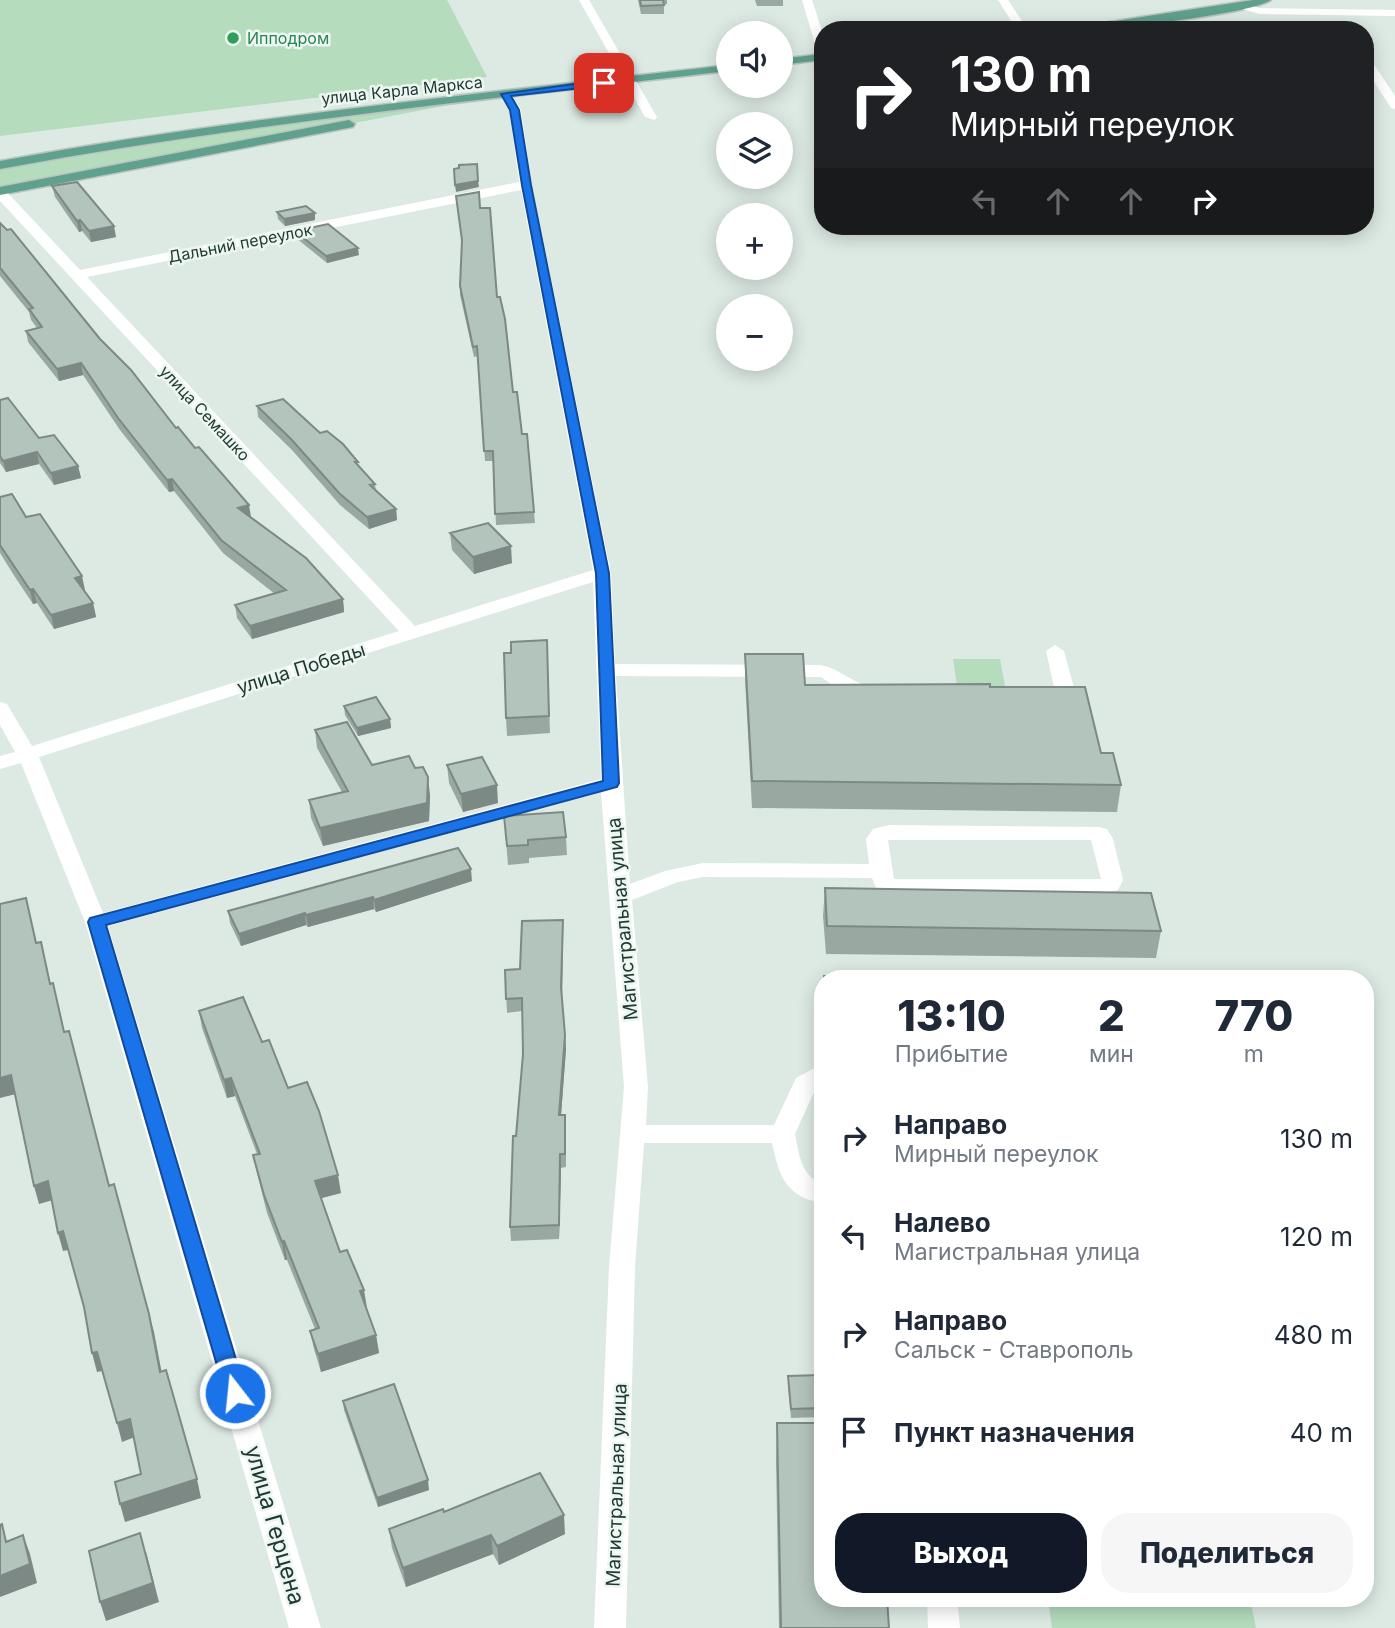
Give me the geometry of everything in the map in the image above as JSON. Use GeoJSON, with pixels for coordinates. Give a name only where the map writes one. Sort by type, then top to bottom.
{"type":"FeatureCollection","features":[{"type":"Feature","properties":{"kind":"main road"},"geometry":{"type":"LineString","coordinates":[[1138,21],[1266,0]]}},
{"type":"Feature","properties":{"kind":"main road"},"geometry":{"type":"LineString","coordinates":[[793,60],[814,58]]}},
{"type":"Feature","properties":{"kind":"main road"},"geometry":{"type":"LineString","coordinates":[[506,94],[716,69]]}},
{"type":"Feature","properties":{"kind":"main road","name":"улица Карла Маркса"},"geometry":{"type":"LineString","coordinates":[[0,164],[255,122],[506,94]]}},
{"type":"Feature","properties":{"kind":"main road","name":"улица Карла Маркса"},"geometry":{"type":"LineString","coordinates":[[0,192],[506,94]]}},
{"type":"Feature","properties":{"kind":"street"},"geometry":{"type":"LineString","coordinates":[[584,0],[651,117]]}},
{"type":"Feature","properties":{"kind":"street"},"geometry":{"type":"LineString","coordinates":[[807,0],[814,22]]}},
{"type":"Feature","properties":{"kind":"street"},"geometry":{"type":"LineString","coordinates":[[1003,0],[1017,21]]}},
{"type":"Feature","properties":{"kind":"street"},"geometry":{"type":"LineString","coordinates":[[1242,6],[1260,11],[1338,17],[1395,13]]}},
{"type":"Feature","properties":{"kind":"street"},"geometry":{"type":"LineString","coordinates":[[1374,72],[1393,100]]}},
{"type":"Feature","properties":{"kind":"street","name":"Магистральная улица"},"geometry":{"type":"LineString","coordinates":[[506,94],[515,110],[526,185],[602,573],[611,783],[636,1087],[622,1267],[610,1628]]}},
{"type":"Feature","properties":{"kind":"street","name":"Дальний переулок"},"geometry":{"type":"LineString","coordinates":[[76,275],[526,185]]}},
{"type":"Feature","properties":{"kind":"street","name":"улица Семашко"},"geometry":{"type":"LineString","coordinates":[[0,192],[411,633]]}},
{"type":"Feature","properties":{"kind":"street","name":"улица Победы"},"geometry":{"type":"LineString","coordinates":[[0,763],[602,573]]}},
{"type":"Feature","properties":{"kind":"street"},"geometry":{"type":"LineString","coordinates":[[1014,694],[1062,692],[1064,688],[1055,651]]}},
{"type":"Feature","properties":{"kind":"street"},"geometry":{"type":"LineString","coordinates":[[606,670],[821,671],[832,674],[854,692],[890,694]]}},
{"type":"Feature","properties":{"kind":"street","name":"улица Герцена"},"geometry":{"type":"LineString","coordinates":[[0,708],[27,754],[96,922],[305,1628]]}},
{"type":"Feature","properties":{"kind":"street"},"geometry":{"type":"LineString","coordinates":[[96,922],[611,783]]}},
{"type":"Feature","properties":{"kind":"street"},"geometry":{"type":"LineString","coordinates":[[889,832],[1091,833],[1099,834],[1102,839],[1112,880],[1105,886],[892,886],[885,885],[881,871],[877,839],[881,834],[889,832]]}},
{"type":"Feature","properties":{"kind":"street"},"geometry":{"type":"LineString","coordinates":[[621,896],[673,876],[704,870],[881,871]]}},
{"type":"Feature","properties":{"kind":"street"},"geometry":{"type":"LineString","coordinates":[[814,1078],[805,1084],[782,1134],[799,1184],[814,1191]]}},
{"type":"Feature","properties":{"kind":"street"},"geometry":{"type":"LineString","coordinates":[[632,1134],[782,1134]]}},
{"type":"Feature","properties":{"kind":"street"},"geometry":{"type":"LineString","coordinates":[[943,1607],[944,1628]]}},
{"type":"Feature","properties":{"kind":"green space","name":"Ипподром"},"geometry":{"type":"Polygon","coordinates":[[[0,0],[447,0],[487,77],[0,136],[0,0]]]}},
{"type":"Feature","properties":{"kind":"green space"},"geometry":{"type":"Polygon","coordinates":[[[506,94],[0,191],[0,165],[86,148],[506,94]]]}},
{"type":"Feature","properties":{"kind":"green space"},"geometry":{"type":"Polygon","coordinates":[[[953,659],[1000,659],[1005,686],[957,686],[953,659]]]}},
{"type":"Feature","properties":{"kind":"green space"},"geometry":{"type":"Polygon","coordinates":[[[1049,1607],[1252,1607],[1256,1628],[1052,1628],[1049,1607]]]}},
{"type":"Feature","properties":{"kind":"building"},"geometry":{"type":"Polygon","coordinates":[[[640,0],[663,0],[664,5],[641,6],[640,0]]]}},
{"type":"Feature","properties":{"kind":"building"},"geometry":{"type":"Polygon","coordinates":[[[477,164],[478,181],[455,185],[454,169],[459,168],[459,165],[477,164]]]}},
{"type":"Feature","properties":{"kind":"building"},"geometry":{"type":"Polygon","coordinates":[[[77,182],[114,226],[89,231],[80,220],[77,221],[52,186],[77,182]]]}},
{"type":"Feature","properties":{"kind":"building"},"geometry":{"type":"Polygon","coordinates":[[[479,192],[480,208],[490,208],[497,297],[500,297],[505,319],[513,392],[517,392],[522,434],[527,434],[534,512],[495,514],[493,451],[484,451],[477,346],[473,347],[460,286],[462,240],[456,196],[479,192]]]}},
{"type":"Feature","properties":{"kind":"building"},"geometry":{"type":"Polygon","coordinates":[[[306,206],[315,213],[284,219],[277,212],[306,206]]]}},
{"type":"Feature","properties":{"kind":"building"},"geometry":{"type":"Polygon","coordinates":[[[0,223],[7,230],[11,229],[100,339],[131,370],[176,428],[178,427],[195,448],[199,447],[249,505],[238,508],[306,558],[343,599],[250,626],[235,605],[286,590],[221,540],[172,479],[167,480],[118,418],[81,363],[57,369],[26,331],[42,327],[29,309],[33,308],[0,268],[0,223]]]}},
{"type":"Feature","properties":{"kind":"building"},"geometry":{"type":"Polygon","coordinates":[[[328,224],[358,248],[326,256],[295,231],[328,224]]]}},
{"type":"Feature","properties":{"kind":"building"},"geometry":{"type":"Polygon","coordinates":[[[8,398],[39,438],[54,435],[78,466],[51,473],[37,452],[3,461],[0,456],[0,400],[8,398]]]}},
{"type":"Feature","properties":{"kind":"building"},"geometry":{"type":"Polygon","coordinates":[[[283,399],[320,433],[327,431],[343,444],[375,484],[370,485],[396,509],[367,517],[339,493],[291,439],[257,406],[283,399]]]}},
{"type":"Feature","properties":{"kind":"building"},"geometry":{"type":"Polygon","coordinates":[[[12,494],[26,517],[40,514],[82,576],[75,578],[93,603],[51,615],[33,589],[30,590],[0,545],[0,497],[12,494]]]}},
{"type":"Feature","properties":{"kind":"building"},"geometry":{"type":"Polygon","coordinates":[[[488,523],[511,546],[473,557],[450,533],[488,523]]]}},
{"type":"Feature","properties":{"kind":"building"},"geometry":{"type":"Polygon","coordinates":[[[547,640],[549,716],[506,718],[504,653],[511,653],[511,642],[547,640]]]}},
{"type":"Feature","properties":{"kind":"building"},"geometry":{"type":"Polygon","coordinates":[[[745,654],[803,654],[805,685],[990,684],[990,687],[1085,687],[1101,753],[1113,753],[1121,785],[752,781],[745,654]]]}},
{"type":"Feature","properties":{"kind":"building"},"geometry":{"type":"Polygon","coordinates":[[[376,697],[390,719],[357,728],[344,706],[376,697]]]}},
{"type":"Feature","properties":{"kind":"building"},"geometry":{"type":"Polygon","coordinates":[[[347,722],[372,765],[409,756],[415,768],[423,767],[428,777],[427,803],[320,828],[309,800],[348,791],[315,730],[347,722]]]}},
{"type":"Feature","properties":{"kind":"building"},"geometry":{"type":"Polygon","coordinates":[[[482,757],[497,785],[461,794],[447,765],[482,757]]]}},
{"type":"Feature","properties":{"kind":"building"},"geometry":{"type":"Polygon","coordinates":[[[563,812],[566,837],[528,840],[528,845],[507,846],[504,816],[563,812]]]}},
{"type":"Feature","properties":{"kind":"building"},"geometry":{"type":"Polygon","coordinates":[[[458,848],[471,869],[374,900],[373,897],[306,915],[305,913],[239,934],[228,911],[458,848]]]}},
{"type":"Feature","properties":{"kind":"building"},"geometry":{"type":"Polygon","coordinates":[[[825,888],[1151,893],[1161,931],[827,926],[825,888]]]}},
{"type":"Feature","properties":{"kind":"building"},"geometry":{"type":"Polygon","coordinates":[[[26,898],[36,943],[41,942],[50,984],[53,983],[64,1032],[69,1031],[109,1186],[114,1184],[149,1314],[160,1372],[166,1370],[197,1479],[120,1504],[115,1482],[141,1474],[130,1419],[117,1423],[97,1352],[92,1353],[84,1307],[63,1231],[58,1233],[48,1181],[34,1186],[11,1075],[0,1078],[0,904],[26,898]]]}},
{"type":"Feature","properties":{"kind":"building"},"geometry":{"type":"Polygon","coordinates":[[[563,920],[561,987],[565,1035],[559,1115],[565,1115],[565,1154],[560,1154],[559,1225],[510,1227],[513,1136],[516,1136],[523,1054],[522,998],[506,999],[505,970],[520,969],[522,921],[563,920]]]}},
{"type":"Feature","properties":{"kind":"building"},"geometry":{"type":"Polygon","coordinates":[[[243,997],[262,1042],[269,1040],[288,1088],[307,1082],[319,1111],[338,1175],[315,1181],[340,1252],[347,1250],[364,1290],[360,1291],[376,1335],[318,1354],[310,1331],[319,1328],[264,1195],[253,1155],[260,1154],[231,1078],[224,1080],[199,1011],[243,997]]]}},
{"type":"Feature","properties":{"kind":"building"},"geometry":{"type":"Polygon","coordinates":[[[814,1375],[814,1408],[791,1409],[788,1376],[814,1375]]]}},
{"type":"Feature","properties":{"kind":"building"},"geometry":{"type":"Polygon","coordinates":[[[394,1384],[428,1480],[377,1498],[343,1401],[394,1384]]]}},
{"type":"Feature","properties":{"kind":"building"},"geometry":{"type":"Polygon","coordinates":[[[777,1423],[814,1423],[814,1607],[888,1607],[889,1628],[781,1628],[777,1423]]]}},
{"type":"Feature","properties":{"kind":"building"},"geometry":{"type":"Polygon","coordinates":[[[540,1473],[564,1515],[497,1546],[491,1535],[403,1568],[389,1529],[443,1509],[444,1512],[540,1473]]]}},
{"type":"Feature","properties":{"kind":"building"},"geometry":{"type":"Polygon","coordinates":[[[2,1524],[6,1542],[23,1535],[30,1564],[0,1576],[0,1525],[2,1524]]]}},
{"type":"Feature","properties":{"kind":"building"},"geometry":{"type":"Polygon","coordinates":[[[140,1533],[153,1583],[100,1602],[89,1551],[140,1533]]]}},
{"type":"Feature","properties":{"kind":"place","name":"Ипподром"},"geometry":{"type":"Point","coordinates":[233,38]}},
{"type":"Feature","properties":{"kind":"route"},"geometry":{"type":"LineString","coordinates":[[235,1393],[96,922],[611,783],[602,573],[526,185],[515,110],[506,94],[604,83]]}}]}
